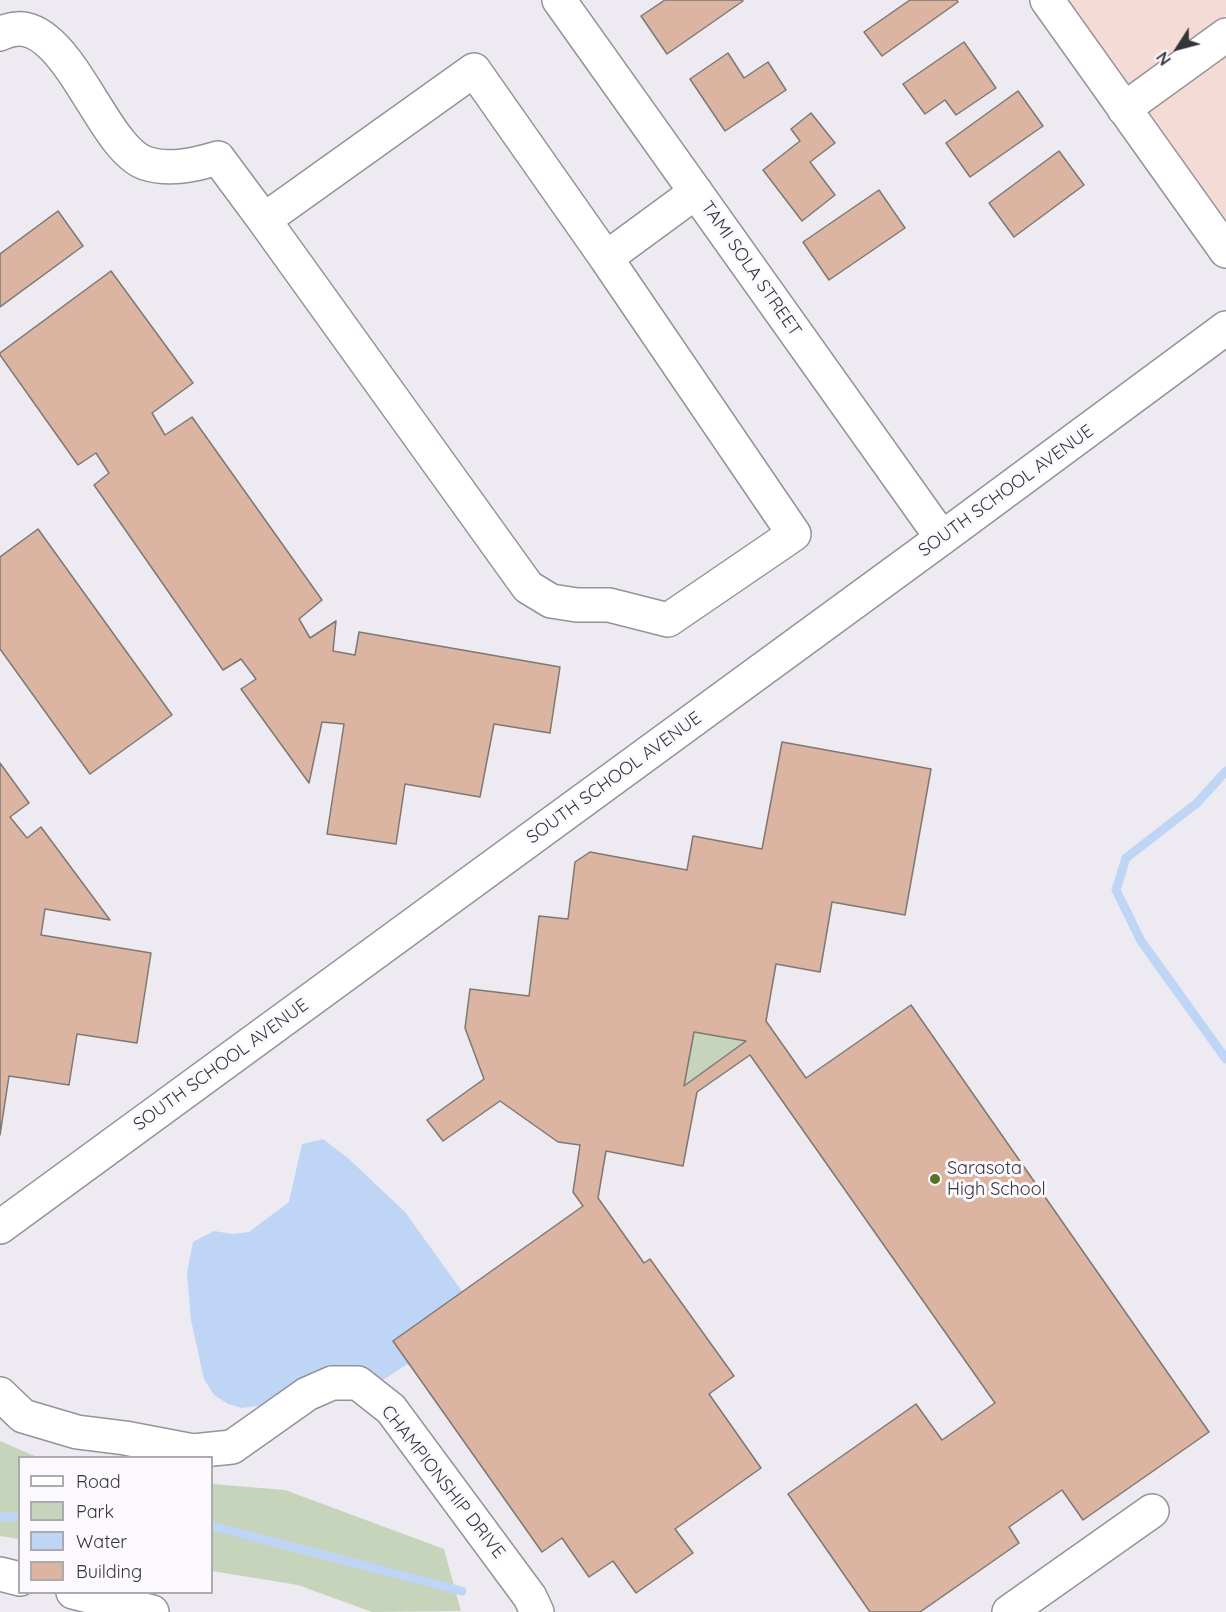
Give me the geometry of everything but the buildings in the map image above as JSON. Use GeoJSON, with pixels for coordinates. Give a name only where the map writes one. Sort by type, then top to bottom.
{"type":"FeatureCollection","features":[{"type":"Feature","properties":{"kind":"street","name":"TAMI SOLA STREET"},"geometry":{"type":"LineString","coordinates":[[559,0],[942,538]]}},
{"type":"Feature","properties":{"kind":"street"},"geometry":{"type":"LineString","coordinates":[[1047,0],[1226,251]]}},
{"type":"Feature","properties":{"kind":"street"},"geometry":{"type":"LineString","coordinates":[[0,34],[21,28],[34,32],[48,42],[63,57],[124,148],[144,162],[166,166],[190,166],[218,158],[528,587],[551,601],[577,605],[609,604],[668,620],[794,534],[606,258],[474,70],[264,219]]}},
{"type":"Feature","properties":{"kind":"street"},"geometry":{"type":"LineString","coordinates":[[1125,109],[1226,35]]}},
{"type":"Feature","properties":{"kind":"street"},"geometry":{"type":"LineString","coordinates":[[606,258],[696,192]]}},
{"type":"Feature","properties":{"kind":"street","name":"SOUTH SCHOOL AVENUE"},"geometry":{"type":"LineString","coordinates":[[0,1227],[1226,328]]}},
{"type":"Feature","properties":{"kind":"street","name":"CHAMPIONSHIP DRIVE"},"geometry":{"type":"LineString","coordinates":[[0,1394],[23,1416],[66,1429],[193,1451],[232,1447],[307,1394],[332,1383],[358,1383],[392,1409],[531,1597],[537,1612]]}},
{"type":"Feature","properties":{"kind":"street"},"geometry":{"type":"LineString","coordinates":[[1009,1612],[1152,1511]]}},
{"type":"Feature","properties":{"kind":"street"},"geometry":{"type":"LineString","coordinates":[[0,1575],[18,1579]]}},
{"type":"Feature","properties":{"kind":"street"},"geometry":{"type":"LineString","coordinates":[[77,1594],[152,1612]]}},
{"type":"Feature","properties":{"kind":"shaded area"},"geometry":{"type":"Polygon","coordinates":[[[1068,0],[1226,0],[1226,15],[1130,86],[1068,0]]]}},
{"type":"Feature","properties":{"kind":"shaded area"},"geometry":{"type":"Polygon","coordinates":[[[1226,54],[1226,220],[1148,111],[1226,54]]]}},
{"type":"Feature","properties":{"kind":"green space"},"geometry":{"type":"Polygon","coordinates":[[[694,1032],[746,1041],[684,1086],[694,1032]]]}},
{"type":"Feature","properties":{"kind":"green space"},"geometry":{"type":"Polygon","coordinates":[[[0,1441],[35,1456],[18,1456],[18,1539],[0,1536],[0,1441]]]}},
{"type":"Feature","properties":{"kind":"green space"},"geometry":{"type":"Polygon","coordinates":[[[213,1484],[285,1490],[444,1549],[461,1611],[372,1612],[298,1585],[213,1571],[213,1484]]]}},
{"type":"Feature","properties":{"kind":"water"},"geometry":{"type":"Polygon","coordinates":[[[323,1139],[349,1159],[405,1212],[464,1294],[422,1361],[406,1365],[380,1382],[319,1397],[242,1408],[228,1404],[214,1395],[204,1379],[191,1320],[187,1273],[193,1242],[214,1231],[232,1234],[249,1232],[289,1202],[302,1144],[323,1139]]]}},
{"type":"Feature","properties":{"kind":"waterway"},"geometry":{"type":"LineString","coordinates":[[1226,771],[1197,803],[1126,858],[1116,890],[1141,941],[1226,1059]]}},
{"type":"Feature","properties":{"kind":"waterway"},"geometry":{"type":"LineString","coordinates":[[0,1517],[18,1517]]}},
{"type":"Feature","properties":{"kind":"waterway"},"geometry":{"type":"LineString","coordinates":[[213,1526],[462,1591]]}},
{"type":"Feature","properties":{"kind":"place","name":"Sarasota High School"},"geometry":{"type":"Point","coordinates":[935,1179]}}]}
